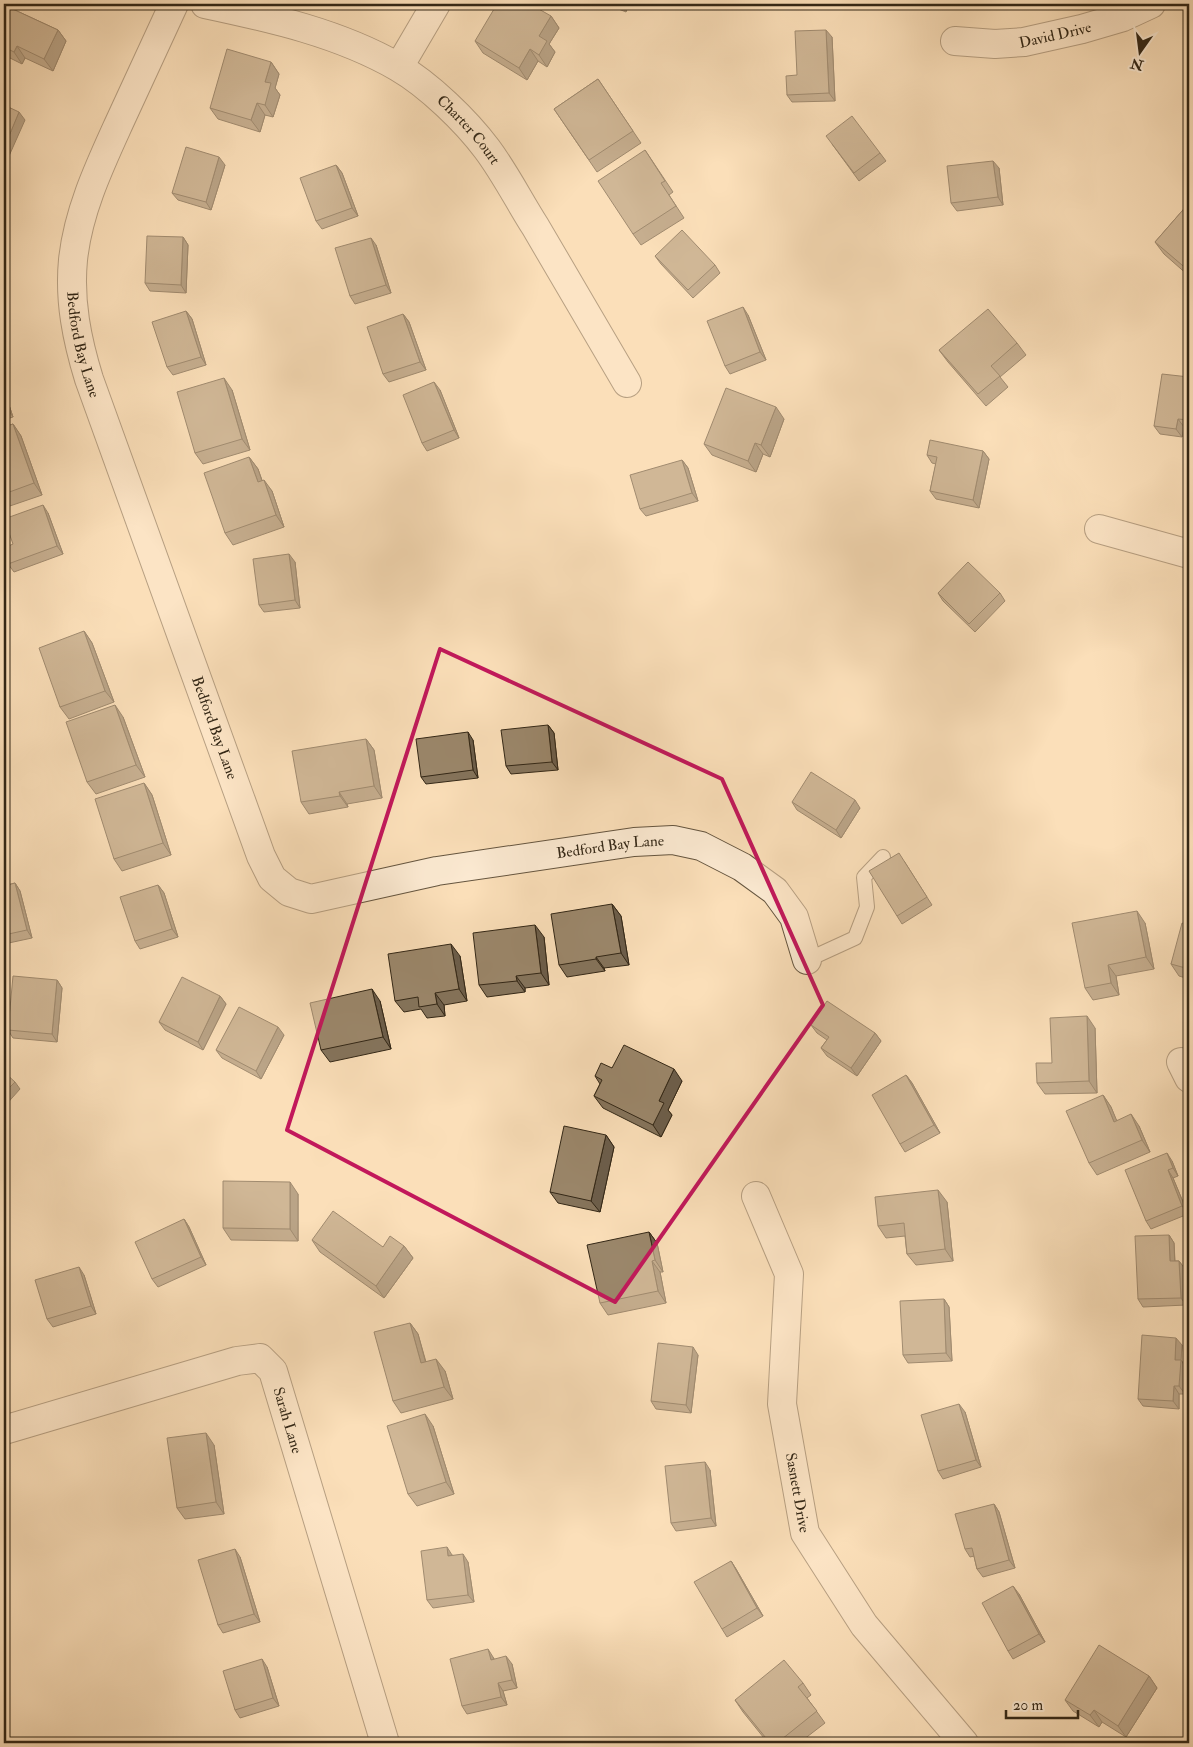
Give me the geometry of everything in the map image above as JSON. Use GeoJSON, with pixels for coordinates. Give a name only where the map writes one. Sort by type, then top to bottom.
{"type":"FeatureCollection","features":[{"type":"Feature","properties":{"kind":"street","name":"Bedford Bay Lane"},"geometry":{"type":"LineString","coordinates":[[174,4],[84,206],[73,260],[73,308],[79,346],[89,379],[260,856],[272,878],[289,892],[311,899],[437,871],[634,842],[673,840],[701,846],[742,867],[775,891],[794,917],[807,960]]}},
{"type":"Feature","properties":{"kind":"street","name":"Charter Court"},"geometry":{"type":"LineString","coordinates":[[205,4],[266,17],[338,38],[399,68],[440,98],[488,149],[560,268],[626,383]]}},
{"type":"Feature","properties":{"kind":"street"},"geometry":{"type":"LineString","coordinates":[[399,68],[436,4]]}},
{"type":"Feature","properties":{"kind":"street","name":"David Drive"},"geometry":{"type":"LineString","coordinates":[[955,41],[995,44],[1024,42],[1123,17],[1152,4]]}},
{"type":"Feature","properties":{"kind":"street"},"geometry":{"type":"LineString","coordinates":[[1099,529],[1189,554]]}},
{"type":"Feature","properties":{"kind":"street","name":"Sasnett Drive"},"geometry":{"type":"LineString","coordinates":[[756,1196],[788,1274],[782,1404],[805,1533],[864,1625],[964,1743]]}},
{"type":"Feature","properties":{"kind":"street","name":"Sarah Lane"},"geometry":{"type":"LineString","coordinates":[[4,1430],[237,1361],[260,1358],[273,1371],[386,1743]]}},
{"type":"Feature","properties":{"kind":"lane"},"geometry":{"type":"LineString","coordinates":[[807,960],[855,938],[867,906],[864,876],[883,857]]}},
{"type":"Feature","properties":{"kind":"highlighted area"},"geometry":{"type":"Polygon","coordinates":[[[440,649],[722,779],[823,1005],[615,1302],[287,1130],[440,649]]]}},
{"type":"Feature","properties":{"kind":"building"},"geometry":{"type":"Polygon","coordinates":[[[497,4],[530,4],[551,16],[539,36],[547,41],[539,55],[530,49],[519,68],[475,41],[497,4]]]}},
{"type":"Feature","properties":{"kind":"building"},"geometry":{"type":"Polygon","coordinates":[[[4,5],[58,30],[44,59],[17,46],[14,52],[4,47],[4,5]]]}},
{"type":"Feature","properties":{"kind":"building"},"geometry":{"type":"Polygon","coordinates":[[[826,30],[829,93],[787,95],[786,76],[797,75],[795,31],[826,30]]]}},
{"type":"Feature","properties":{"kind":"building"},"geometry":{"type":"Polygon","coordinates":[[[227,49],[271,62],[265,82],[271,83],[265,105],[257,103],[251,120],[210,108],[227,49]]]}},
{"type":"Feature","properties":{"kind":"building"},"geometry":{"type":"Polygon","coordinates":[[[598,79],[633,131],[589,160],[554,109],[598,79]]]}},
{"type":"Feature","properties":{"kind":"building"},"geometry":{"type":"Polygon","coordinates":[[[1189,80],[1189,92],[1185,83],[1189,80]]]}},
{"type":"Feature","properties":{"kind":"building"},"geometry":{"type":"Polygon","coordinates":[[[4,105],[19,112],[4,148],[4,105]]]}},
{"type":"Feature","properties":{"kind":"building"},"geometry":{"type":"Polygon","coordinates":[[[852,116],[880,153],[854,173],[826,136],[852,116]]]}},
{"type":"Feature","properties":{"kind":"building"},"geometry":{"type":"Polygon","coordinates":[[[186,147],[219,157],[206,202],[172,193],[186,147]]]}},
{"type":"Feature","properties":{"kind":"building"},"geometry":{"type":"Polygon","coordinates":[[[645,150],[665,181],[661,183],[676,206],[633,234],[598,181],[645,150]]]}},
{"type":"Feature","properties":{"kind":"building"},"geometry":{"type":"Polygon","coordinates":[[[993,161],[998,197],[951,203],[947,166],[993,161]]]}},
{"type":"Feature","properties":{"kind":"building"},"geometry":{"type":"Polygon","coordinates":[[[336,165],[352,208],[316,221],[300,178],[336,165]]]}},
{"type":"Feature","properties":{"kind":"building"},"geometry":{"type":"Polygon","coordinates":[[[1189,203],[1189,271],[1155,242],[1189,203]]]}},
{"type":"Feature","properties":{"kind":"building"},"geometry":{"type":"Polygon","coordinates":[[[682,230],[715,265],[688,290],[655,256],[682,230]]]}},
{"type":"Feature","properties":{"kind":"building"},"geometry":{"type":"Polygon","coordinates":[[[147,236],[183,237],[181,285],[145,283],[147,236]]]}},
{"type":"Feature","properties":{"kind":"building"},"geometry":{"type":"Polygon","coordinates":[[[371,238],[386,285],[350,296],[335,248],[371,238]]]}},
{"type":"Feature","properties":{"kind":"building"},"geometry":{"type":"Polygon","coordinates":[[[743,307],[760,352],[725,366],[707,321],[743,307]]]}},
{"type":"Feature","properties":{"kind":"building"},"geometry":{"type":"Polygon","coordinates":[[[988,309],[1017,343],[991,366],[1000,376],[978,394],[939,350],[988,309]]]}},
{"type":"Feature","properties":{"kind":"building"},"geometry":{"type":"Polygon","coordinates":[[[186,311],[201,357],[167,367],[152,322],[186,311]]]}},
{"type":"Feature","properties":{"kind":"building"},"geometry":{"type":"Polygon","coordinates":[[[403,314],[420,362],[383,374],[367,327],[403,314]]]}},
{"type":"Feature","properties":{"kind":"building"},"geometry":{"type":"Polygon","coordinates":[[[1162,374],[1189,377],[1189,420],[1178,419],[1176,429],[1154,426],[1162,374]]]}},
{"type":"Feature","properties":{"kind":"building"},"geometry":{"type":"Polygon","coordinates":[[[224,378],[242,439],[195,453],[177,392],[224,378]]]}},
{"type":"Feature","properties":{"kind":"building"},"geometry":{"type":"Polygon","coordinates":[[[434,382],[454,430],[422,443],[403,395],[434,382]]]}},
{"type":"Feature","properties":{"kind":"building"},"geometry":{"type":"Polygon","coordinates":[[[726,388],[776,407],[761,445],[755,443],[748,461],[704,444],[726,388]]]}},
{"type":"Feature","properties":{"kind":"building"},"geometry":{"type":"Polygon","coordinates":[[[13,424],[34,483],[4,494],[4,427],[13,424]]]}},
{"type":"Feature","properties":{"kind":"building"},"geometry":{"type":"Polygon","coordinates":[[[930,440],[983,451],[973,500],[930,491],[937,457],[927,455],[930,440]]]}},
{"type":"Feature","properties":{"kind":"building"},"geometry":{"type":"Polygon","coordinates":[[[249,457],[258,482],[264,480],[276,515],[225,533],[204,473],[249,457]]]}},
{"type":"Feature","properties":{"kind":"building"},"geometry":{"type":"Polygon","coordinates":[[[682,460],[692,493],[640,509],[630,475],[682,460]]]}},
{"type":"Feature","properties":{"kind":"building"},"geometry":{"type":"Polygon","coordinates":[[[43,505],[57,546],[8,564],[4,548],[13,544],[4,519],[43,505]]]}},
{"type":"Feature","properties":{"kind":"building"},"geometry":{"type":"Polygon","coordinates":[[[289,554],[295,600],[259,605],[253,559],[289,554]]]}},
{"type":"Feature","properties":{"kind":"building"},"geometry":{"type":"Polygon","coordinates":[[[968,562],[1000,593],[969,624],[938,593],[968,562]]]}},
{"type":"Feature","properties":{"kind":"building"},"geometry":{"type":"Polygon","coordinates":[[[84,631],[105,691],[60,707],[39,648],[84,631]]]}},
{"type":"Feature","properties":{"kind":"building"},"geometry":{"type":"Polygon","coordinates":[[[115,705],[136,765],[87,782],[66,722],[115,705]]]}},
{"type":"Feature","properties":{"kind":"building"},"geometry":{"type":"Polygon","coordinates":[[[548,725],[552,762],[506,766],[501,730],[548,725]]]}},
{"type":"Feature","properties":{"kind":"building"},"geometry":{"type":"Polygon","coordinates":[[[468,732],[473,770],[421,777],[416,739],[468,732]]]}},
{"type":"Feature","properties":{"kind":"building"},"geometry":{"type":"Polygon","coordinates":[[[366,739],[374,786],[339,792],[340,796],[301,802],[292,751],[366,739]]]}},
{"type":"Feature","properties":{"kind":"building"},"geometry":{"type":"Polygon","coordinates":[[[811,772],[855,800],[836,830],[792,802],[811,772]]]}},
{"type":"Feature","properties":{"kind":"building"},"geometry":{"type":"Polygon","coordinates":[[[144,783],[163,843],[114,859],[95,799],[144,783]]]}},
{"type":"Feature","properties":{"kind":"building"},"geometry":{"type":"Polygon","coordinates":[[[899,853],[927,897],[897,916],[869,871],[899,853]]]}},
{"type":"Feature","properties":{"kind":"building"},"geometry":{"type":"Polygon","coordinates":[[[15,883],[27,930],[4,935],[4,886],[15,883]]]}},
{"type":"Feature","properties":{"kind":"building"},"geometry":{"type":"Polygon","coordinates":[[[158,885],[172,929],[135,941],[120,897],[158,885]]]}},
{"type":"Feature","properties":{"kind":"building"},"geometry":{"type":"Polygon","coordinates":[[[612,904],[621,953],[559,965],[551,914],[612,904]]]}},
{"type":"Feature","properties":{"kind":"building"},"geometry":{"type":"Polygon","coordinates":[[[1137,911],[1146,957],[1108,965],[1111,983],[1085,988],[1072,923],[1137,911]]]}},
{"type":"Feature","properties":{"kind":"building"},"geometry":{"type":"Polygon","coordinates":[[[1182,923],[1189,925],[1189,969],[1171,964],[1182,923]]]}},
{"type":"Feature","properties":{"kind":"building"},"geometry":{"type":"Polygon","coordinates":[[[535,925],[541,973],[516,976],[517,981],[479,985],[473,933],[535,925]]]}},
{"type":"Feature","properties":{"kind":"building"},"geometry":{"type":"Polygon","coordinates":[[[451,944],[459,989],[435,993],[437,1004],[419,1007],[418,997],[395,1001],[388,954],[451,944]]]}},
{"type":"Feature","properties":{"kind":"building"},"geometry":{"type":"Polygon","coordinates":[[[13,976],[57,980],[52,1034],[8,1030],[13,976]]]}},
{"type":"Feature","properties":{"kind":"building"},"geometry":{"type":"Polygon","coordinates":[[[182,977],[220,996],[198,1042],[159,1022],[182,977]]]}},
{"type":"Feature","properties":{"kind":"building"},"geometry":{"type":"Polygon","coordinates":[[[372,989],[383,1037],[321,1050],[310,1003],[372,989]]]}},
{"type":"Feature","properties":{"kind":"building"},"geometry":{"type":"Polygon","coordinates":[[[827,1001],[875,1033],[851,1068],[821,1048],[829,1037],[811,1025],[827,1001]]]}},
{"type":"Feature","properties":{"kind":"building"},"geometry":{"type":"Polygon","coordinates":[[[239,1007],[278,1027],[256,1071],[216,1050],[239,1007]]]}},
{"type":"Feature","properties":{"kind":"building"},"geometry":{"type":"Polygon","coordinates":[[[1087,1016],[1089,1081],[1037,1083],[1036,1063],[1052,1063],[1050,1018],[1087,1016]]]}},
{"type":"Feature","properties":{"kind":"building"},"geometry":{"type":"Polygon","coordinates":[[[624,1045],[674,1069],[659,1101],[664,1103],[653,1125],[594,1096],[602,1080],[595,1076],[601,1063],[612,1068],[624,1045]]]}},
{"type":"Feature","properties":{"kind":"building"},"geometry":{"type":"Polygon","coordinates":[[[4,1072],[15,1082],[4,1093],[4,1072]]]}},
{"type":"Feature","properties":{"kind":"building"},"geometry":{"type":"Polygon","coordinates":[[[906,1075],[934,1125],[900,1144],[872,1095],[906,1075]]]}},
{"type":"Feature","properties":{"kind":"building"},"geometry":{"type":"Polygon","coordinates":[[[1103,1095],[1114,1122],[1131,1114],[1142,1140],[1089,1163],[1066,1111],[1103,1095]]]}},
{"type":"Feature","properties":{"kind":"building"},"geometry":{"type":"Polygon","coordinates":[[[564,1126],[606,1135],[591,1201],[550,1192],[564,1126]]]}},
{"type":"Feature","properties":{"kind":"building"},"geometry":{"type":"Polygon","coordinates":[[[1167,1153],[1173,1168],[1168,1170],[1182,1206],[1146,1221],[1125,1170],[1167,1153]]]}},
{"type":"Feature","properties":{"kind":"building"},"geometry":{"type":"Polygon","coordinates":[[[223,1181],[290,1182],[290,1229],[223,1228],[223,1181]]]}},
{"type":"Feature","properties":{"kind":"building"},"geometry":{"type":"Polygon","coordinates":[[[938,1190],[945,1249],[907,1254],[904,1223],[878,1226],[875,1197],[938,1190]]]}},
{"type":"Feature","properties":{"kind":"building"},"geometry":{"type":"Polygon","coordinates":[[[333,1211],[383,1247],[390,1236],[404,1246],[376,1286],[312,1240],[333,1211]]]}},
{"type":"Feature","properties":{"kind":"building"},"geometry":{"type":"Polygon","coordinates":[[[184,1219],[201,1257],[152,1279],[135,1242],[184,1219]]]}},
{"type":"Feature","properties":{"kind":"building"},"geometry":{"type":"Polygon","coordinates":[[[649,1232],[655,1260],[652,1261],[658,1291],[600,1303],[587,1245],[649,1232]]]}},
{"type":"Feature","properties":{"kind":"building"},"geometry":{"type":"Polygon","coordinates":[[[1169,1235],[1170,1261],[1179,1261],[1181,1298],[1138,1299],[1135,1236],[1169,1235]]]}},
{"type":"Feature","properties":{"kind":"building"},"geometry":{"type":"Polygon","coordinates":[[[79,1267],[91,1306],[47,1319],[35,1280],[79,1267]]]}},
{"type":"Feature","properties":{"kind":"building"},"geometry":{"type":"Polygon","coordinates":[[[944,1299],[946,1353],[903,1355],[900,1301],[944,1299]]]}},
{"type":"Feature","properties":{"kind":"building"},"geometry":{"type":"Polygon","coordinates":[[[410,1323],[421,1363],[436,1359],[444,1387],[393,1401],[374,1332],[410,1323]]]}},
{"type":"Feature","properties":{"kind":"building"},"geometry":{"type":"Polygon","coordinates":[[[1142,1335],[1176,1338],[1175,1360],[1181,1360],[1179,1386],[1174,1386],[1173,1401],[1138,1399],[1142,1335]]]}},
{"type":"Feature","properties":{"kind":"building"},"geometry":{"type":"Polygon","coordinates":[[[658,1343],[693,1347],[686,1405],[651,1401],[658,1343]]]}},
{"type":"Feature","properties":{"kind":"building"},"geometry":{"type":"Polygon","coordinates":[[[959,1404],[976,1460],[938,1471],[921,1415],[959,1404]]]}},
{"type":"Feature","properties":{"kind":"building"},"geometry":{"type":"Polygon","coordinates":[[[425,1414],[446,1482],[408,1494],[387,1426],[425,1414]]]}},
{"type":"Feature","properties":{"kind":"building"},"geometry":{"type":"Polygon","coordinates":[[[206,1433],[216,1502],[177,1508],[167,1438],[206,1433]]]}},
{"type":"Feature","properties":{"kind":"building"},"geometry":{"type":"Polygon","coordinates":[[[705,1462],[711,1518],[671,1523],[665,1466],[705,1462]]]}},
{"type":"Feature","properties":{"kind":"building"},"geometry":{"type":"Polygon","coordinates":[[[994,1504],[1009,1560],[977,1569],[972,1548],[965,1549],[955,1514],[994,1504]]]}},
{"type":"Feature","properties":{"kind":"building"},"geometry":{"type":"Polygon","coordinates":[[[447,1547],[448,1556],[463,1554],[468,1595],[427,1600],[421,1551],[447,1547]]]}},
{"type":"Feature","properties":{"kind":"building"},"geometry":{"type":"Polygon","coordinates":[[[235,1549],[254,1614],[218,1625],[198,1560],[235,1549]]]}},
{"type":"Feature","properties":{"kind":"building"},"geometry":{"type":"Polygon","coordinates":[[[731,1561],[757,1608],[722,1629],[694,1582],[731,1561]]]}},
{"type":"Feature","properties":{"kind":"building"},"geometry":{"type":"Polygon","coordinates":[[[1013,1586],[1039,1634],[1008,1651],[982,1603],[1013,1586]]]}},
{"type":"Feature","properties":{"kind":"building"},"geometry":{"type":"Polygon","coordinates":[[[1099,1645],[1149,1676],[1118,1726],[1094,1710],[1090,1715],[1065,1700],[1099,1645]]]}},
{"type":"Feature","properties":{"kind":"building"},"geometry":{"type":"Polygon","coordinates":[[[488,1649],[491,1660],[506,1656],[512,1680],[498,1683],[501,1697],[462,1706],[450,1659],[488,1649]]]}},
{"type":"Feature","properties":{"kind":"building"},"geometry":{"type":"Polygon","coordinates":[[[262,1659],[273,1698],[235,1710],[223,1671],[262,1659]]]}},
{"type":"Feature","properties":{"kind":"building"},"geometry":{"type":"Polygon","coordinates":[[[784,1660],[803,1683],[798,1687],[817,1711],[777,1743],[770,1743],[735,1700],[784,1660]]]}}]}
